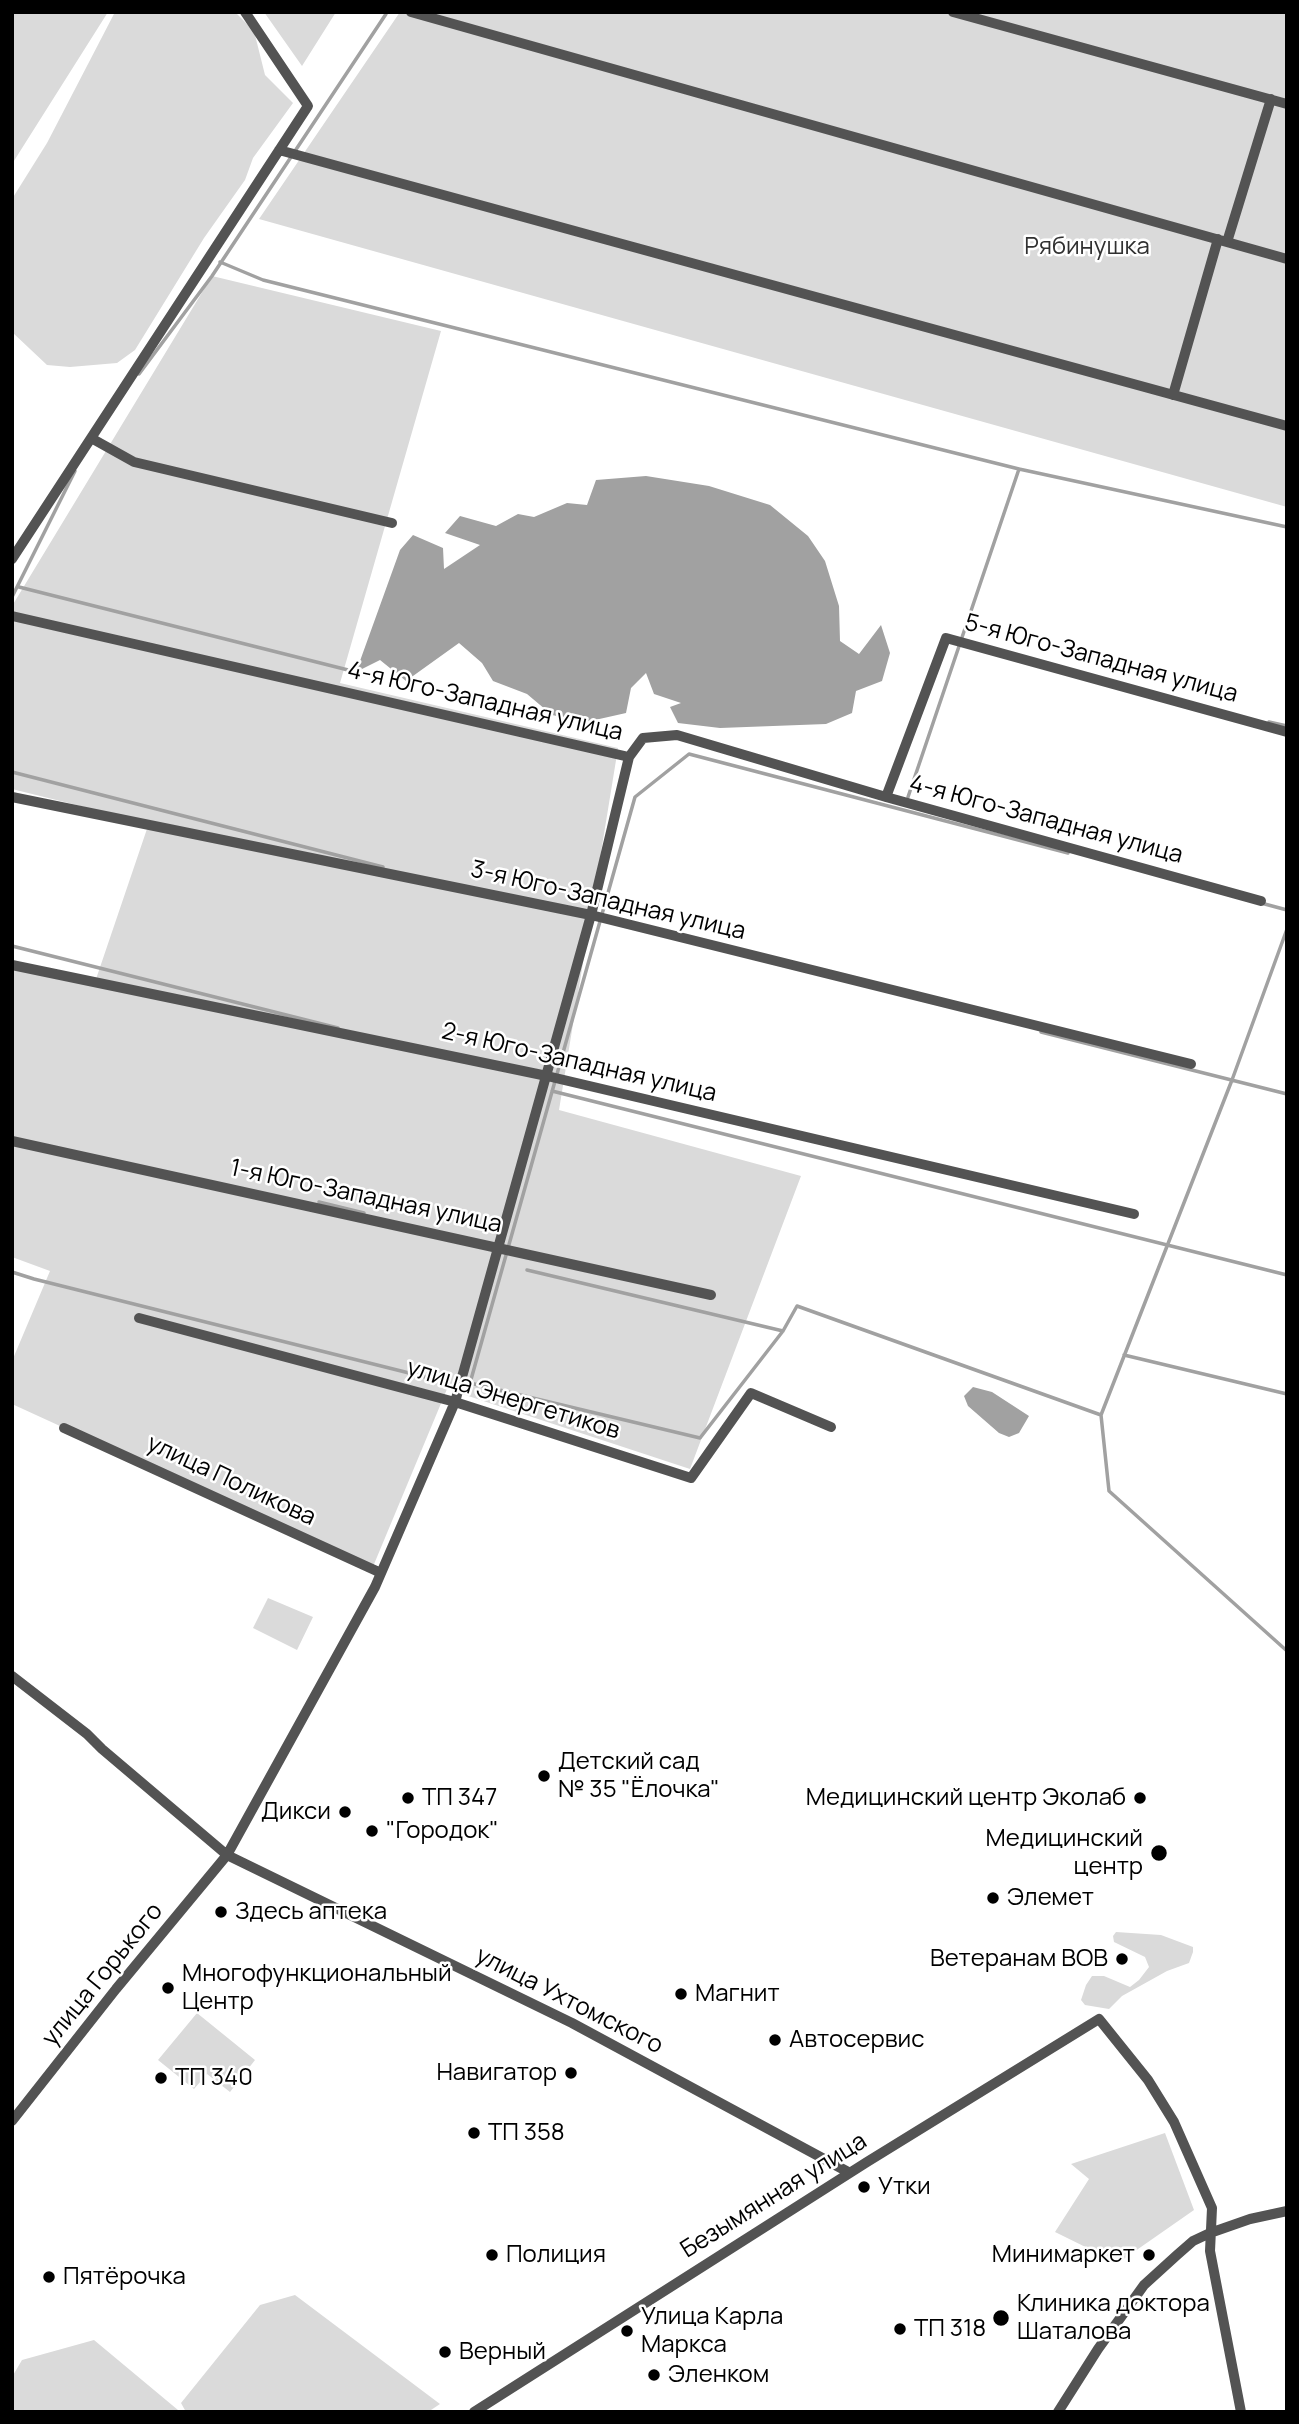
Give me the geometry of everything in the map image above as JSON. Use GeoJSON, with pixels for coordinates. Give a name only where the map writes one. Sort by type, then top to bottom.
{"type":"FeatureCollection","features":[{"type":"Feature","properties":{"kind":"street"},"geometry":{"type":"LineString","coordinates":[[411,12],[1287,258]]}},
{"type":"Feature","properties":{"kind":"street"},"geometry":{"type":"LineString","coordinates":[[953,12],[1287,104]]}},
{"type":"Feature","properties":{"kind":"street"},"geometry":{"type":"LineString","coordinates":[[12,559],[308,106],[250,15]]}},
{"type":"Feature","properties":{"kind":"street"},"geometry":{"type":"LineString","coordinates":[[1173,395],[1271,99]]}},
{"type":"Feature","properties":{"kind":"street"},"geometry":{"type":"LineString","coordinates":[[279,150],[1287,426]]}},
{"type":"Feature","properties":{"kind":"street"},"geometry":{"type":"LineString","coordinates":[[91,438],[134,462],[392,523]]}},
{"type":"Feature","properties":{"kind":"street","name":"4-я Юго-Западная улица"},"geometry":{"type":"LineString","coordinates":[[12,616],[629,757],[643,738],[677,735],[886,797],[1261,901]]}},
{"type":"Feature","properties":{"kind":"street","name":"5-я Юго-Западная улица"},"geometry":{"type":"LineString","coordinates":[[886,797],[946,638],[1287,732]]}},
{"type":"Feature","properties":{"kind":"street","name":"улица Горького"},"geometry":{"type":"LineString","coordinates":[[12,2121],[227,1855],[381,1573],[455,1402],[591,915],[629,757]]}},
{"type":"Feature","properties":{"kind":"street","name":"3-я Юго-Западная улица"},"geometry":{"type":"LineString","coordinates":[[12,797],[591,915],[1191,1064]]}},
{"type":"Feature","properties":{"kind":"street","name":"2-я Юго-Западная улица"},"geometry":{"type":"LineString","coordinates":[[12,965],[547,1076],[1134,1214]]}},
{"type":"Feature","properties":{"kind":"street","name":"1-я Юго-Западная улица"},"geometry":{"type":"LineString","coordinates":[[12,1141],[710,1295]]}},
{"type":"Feature","properties":{"kind":"street","name":"улица Энергетиков"},"geometry":{"type":"LineString","coordinates":[[139,1318],[455,1402],[691,1478],[751,1394],[831,1427]]}},
{"type":"Feature","properties":{"kind":"street","name":"улица Поликова"},"geometry":{"type":"LineString","coordinates":[[64,1427],[381,1573]]}},
{"type":"Feature","properties":{"kind":"street","name":"улица Ухтомского"},"geometry":{"type":"LineString","coordinates":[[12,1676],[87,1734],[227,1855],[572,2023],[850,2173]]}},
{"type":"Feature","properties":{"kind":"street","name":"Безымянная улица"},"geometry":{"type":"LineString","coordinates":[[474,2412],[850,2173],[1099,2019],[1148,2080],[1174,2122],[1212,2208],[1210,2233]]}},
{"type":"Feature","properties":{"kind":"street"},"geometry":{"type":"LineString","coordinates":[[1058,2412],[1098,2349],[1144,2285],[1193,2241],[1250,2219],[1287,2211]]}},
{"type":"Feature","properties":{"kind":"street"},"geometry":{"type":"LineString","coordinates":[[1210,2233],[1210,2251],[1241,2412]]}},
{"type":"Feature","properties":{"kind":"green space"},"geometry":{"type":"Polygon","coordinates":[[[12,12],[108,12],[12,164],[12,12]]]}},
{"type":"Feature","properties":{"kind":"green space"},"geometry":{"type":"Polygon","coordinates":[[[115,12],[235,12],[254,31],[265,75],[293,103],[253,158],[245,180],[204,238],[135,350],[117,363],[70,367],[47,365],[12,332],[12,199],[47,143],[115,12]]]}},
{"type":"Feature","properties":{"kind":"green space"},"geometry":{"type":"Polygon","coordinates":[[[264,12],[336,12],[302,66],[264,12]]]}},
{"type":"Feature","properties":{"kind":"green space","name":"Рябинушка"},"geometry":{"type":"Polygon","coordinates":[[[400,12],[1287,12],[1287,507],[259,219],[400,12]]]}},
{"type":"Feature","properties":{"kind":"green space"},"geometry":{"type":"Polygon","coordinates":[[[212,276],[441,331],[340,683],[618,748],[559,1110],[801,1176],[690,1469],[447,1389],[372,1569],[12,1404],[12,1361],[50,1271],[12,1257],[12,964],[95,982],[149,823],[12,789],[12,606],[212,276]]]}},
{"type":"Feature","properties":{"kind":"green space"},"geometry":{"type":"Polygon","coordinates":[[[268,1598],[313,1617],[297,1650],[253,1628],[268,1598]]]}},
{"type":"Feature","properties":{"kind":"green space"},"geometry":{"type":"Polygon","coordinates":[[[1116,1932],[1161,1935],[1193,1947],[1193,1952],[1189,1963],[1167,1971],[1122,1996],[1109,2009],[1085,2005],[1081,2000],[1092,1976],[1104,1976],[1130,1987],[1149,1967],[1145,1957],[1114,1942],[1113,1936],[1116,1932]]]}},
{"type":"Feature","properties":{"kind":"green space"},"geometry":{"type":"Polygon","coordinates":[[[197,2013],[255,2060],[230,2092],[207,2074],[194,2089],[158,2060],[197,2013]]]}},
{"type":"Feature","properties":{"kind":"green space"},"geometry":{"type":"Polygon","coordinates":[[[1165,2133],[1194,2210],[1118,2263],[1055,2232],[1089,2179],[1071,2164],[1165,2133]]]}},
{"type":"Feature","properties":{"kind":"green space"},"geometry":{"type":"Polygon","coordinates":[[[295,2295],[440,2404],[428,2412],[186,2412],[181,2403],[260,2305],[295,2295]]]}},
{"type":"Feature","properties":{"kind":"green space"},"geometry":{"type":"Polygon","coordinates":[[[94,2340],[178,2410],[12,2412],[12,2377],[22,2360],[94,2340]]]}},
{"type":"Feature","properties":{"kind":"shaded area"},"geometry":{"type":"Polygon","coordinates":[[[646,476],[709,486],[770,505],[808,536],[825,561],[839,606],[840,641],[859,654],[881,625],[890,653],[882,681],[856,691],[852,713],[826,724],[720,728],[678,723],[670,707],[681,703],[654,694],[646,673],[631,688],[626,713],[586,722],[552,715],[527,694],[493,681],[482,663],[459,643],[406,681],[380,660],[356,672],[400,550],[413,535],[443,548],[444,569],[480,545],[445,533],[460,516],[496,526],[518,514],[534,517],[567,503],[587,505],[596,480],[646,476]]]}},
{"type":"Feature","properties":{"kind":"shaded area"},"geometry":{"type":"Polygon","coordinates":[[[973,1387],[992,1392],[1029,1416],[1019,1433],[1009,1437],[999,1433],[968,1406],[964,1396],[973,1387]]]}},
{"type":"Feature","properties":{"kind":"waterway"},"geometry":{"type":"LineString","coordinates":[[139,374],[212,276],[386,14]]}},
{"type":"Feature","properties":{"kind":"waterway"},"geometry":{"type":"LineString","coordinates":[[220,262],[263,280],[1019,469],[1287,527]]}},
{"type":"Feature","properties":{"kind":"waterway"},"geometry":{"type":"LineString","coordinates":[[908,797],[1019,469]]}},
{"type":"Feature","properties":{"kind":"waterway"},"geometry":{"type":"LineString","coordinates":[[12,597],[75,471]]}},
{"type":"Feature","properties":{"kind":"waterway"},"geometry":{"type":"LineString","coordinates":[[19,587],[356,672]]}},
{"type":"Feature","properties":{"kind":"waterway"},"geometry":{"type":"LineString","coordinates":[[1269,722],[1287,726]]}},
{"type":"Feature","properties":{"kind":"waterway"},"geometry":{"type":"LineString","coordinates":[[1068,853],[689,754],[635,797],[470,1383],[700,1438],[783,1331],[797,1306],[1101,1415]]}},
{"type":"Feature","properties":{"kind":"waterway"},"geometry":{"type":"LineString","coordinates":[[12,772],[383,867]]}},
{"type":"Feature","properties":{"kind":"waterway"},"geometry":{"type":"LineString","coordinates":[[1261,903],[1287,910]]}},
{"type":"Feature","properties":{"kind":"waterway"},"geometry":{"type":"LineString","coordinates":[[1287,929],[1232,1080],[1101,1415],[1109,1491],[1287,1651]]}},
{"type":"Feature","properties":{"kind":"waterway"},"geometry":{"type":"LineString","coordinates":[[12,946],[338,1028]]}},
{"type":"Feature","properties":{"kind":"waterway"},"geometry":{"type":"LineString","coordinates":[[1041,1032],[1287,1094]]}},
{"type":"Feature","properties":{"kind":"waterway"},"geometry":{"type":"LineString","coordinates":[[552,1091],[1287,1275]]}},
{"type":"Feature","properties":{"kind":"waterway"},"geometry":{"type":"LineString","coordinates":[[319,1202],[364,1213]]}},
{"type":"Feature","properties":{"kind":"waterway"},"geometry":{"type":"LineString","coordinates":[[527,1270],[783,1331]]}},
{"type":"Feature","properties":{"kind":"waterway"},"geometry":{"type":"LineString","coordinates":[[12,1272],[441,1381]]}},
{"type":"Feature","properties":{"kind":"waterway"},"geometry":{"type":"LineString","coordinates":[[1124,1355],[1287,1394]]}},
{"type":"Feature","properties":{"kind":"place","name":"Детский сад № 35 \"Ёлочка\""},"geometry":{"type":"Point","coordinates":[544,1776]}},
{"type":"Feature","properties":{"kind":"place","name":"ТП 347"},"geometry":{"type":"Point","coordinates":[408,1798]}},
{"type":"Feature","properties":{"kind":"place","name":"Медицинский центр Эколаб"},"geometry":{"type":"Point","coordinates":[1140,1798]}},
{"type":"Feature","properties":{"kind":"place","name":"Дикси"},"geometry":{"type":"Point","coordinates":[345,1812]}},
{"type":"Feature","properties":{"kind":"place","name":"\"Городок\""},"geometry":{"type":"Point","coordinates":[372,1831]}},
{"type":"Feature","properties":{"kind":"place","name":"Медицинский центр"},"geometry":{"type":"Point","coordinates":[1159,1853]}},
{"type":"Feature","properties":{"kind":"place","name":"Элемет"},"geometry":{"type":"Point","coordinates":[993,1898]}},
{"type":"Feature","properties":{"kind":"place","name":"Здесь аптека"},"geometry":{"type":"Point","coordinates":[221,1912]}},
{"type":"Feature","properties":{"kind":"place","name":"Ветеранам ВОВ"},"geometry":{"type":"Point","coordinates":[1122,1959]}},
{"type":"Feature","properties":{"kind":"place","name":"Многофункциональный Центр"},"geometry":{"type":"Point","coordinates":[168,1988]}},
{"type":"Feature","properties":{"kind":"place","name":"Магнит"},"geometry":{"type":"Point","coordinates":[681,1994]}},
{"type":"Feature","properties":{"kind":"place","name":"Автосервис"},"geometry":{"type":"Point","coordinates":[775,2040]}},
{"type":"Feature","properties":{"kind":"place","name":"Навигатор"},"geometry":{"type":"Point","coordinates":[571,2073]}},
{"type":"Feature","properties":{"kind":"place","name":"ТП 340"},"geometry":{"type":"Point","coordinates":[161,2078]}},
{"type":"Feature","properties":{"kind":"place","name":"ТП 358"},"geometry":{"type":"Point","coordinates":[474,2133]}},
{"type":"Feature","properties":{"kind":"place","name":"Утки"},"geometry":{"type":"Point","coordinates":[864,2187]}},
{"type":"Feature","properties":{"kind":"place","name":"Полиция"},"geometry":{"type":"Point","coordinates":[492,2255]}},
{"type":"Feature","properties":{"kind":"place","name":"Минимаркет"},"geometry":{"type":"Point","coordinates":[1149,2255]}},
{"type":"Feature","properties":{"kind":"place","name":"Пятёрочка"},"geometry":{"type":"Point","coordinates":[49,2277]}},
{"type":"Feature","properties":{"kind":"place","name":"Клиника доктора Шаталова"},"geometry":{"type":"Point","coordinates":[1001,2318]}},
{"type":"Feature","properties":{"kind":"place","name":"ТП 318"},"geometry":{"type":"Point","coordinates":[900,2329]}},
{"type":"Feature","properties":{"kind":"place","name":"Улица Карла Маркса"},"geometry":{"type":"Point","coordinates":[627,2331]}},
{"type":"Feature","properties":{"kind":"place","name":"Верный"},"geometry":{"type":"Point","coordinates":[445,2352]}},
{"type":"Feature","properties":{"kind":"place","name":"Эленком"},"geometry":{"type":"Point","coordinates":[654,2375]}}]}
